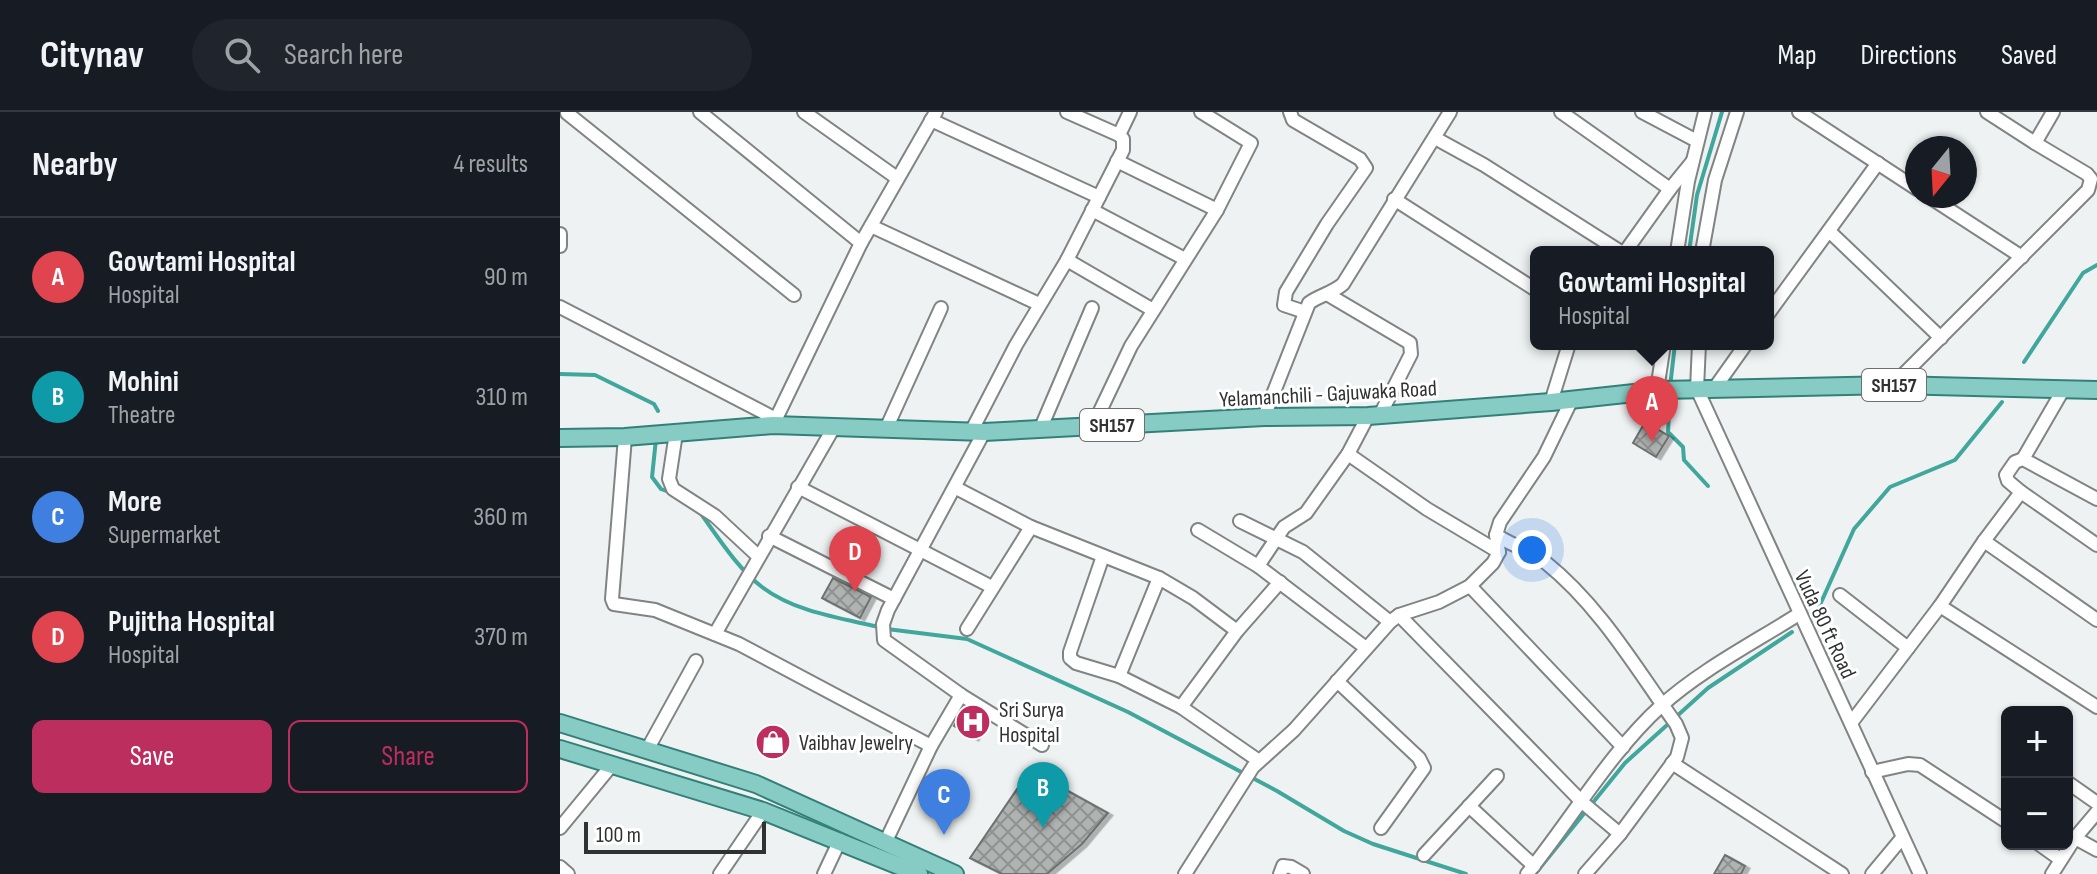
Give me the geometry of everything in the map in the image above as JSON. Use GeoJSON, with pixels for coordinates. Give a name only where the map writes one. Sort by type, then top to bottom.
{"type":"FeatureCollection","features":[{"type":"Feature","properties":{"kind":"main road","name":"Yelamanchili - Gajuwaka Road"},"geometry":{"type":"LineString","coordinates":[[560,438],[625,437],[774,422],[978,432],[1040,430],[1264,417],[1374,415],[1551,402],[1660,390],[1893,385],[2097,390]]}},
{"type":"Feature","properties":{"kind":"main road"},"geometry":{"type":"LineString","coordinates":[[560,723],[756,784],[955,874]]}},
{"type":"Feature","properties":{"kind":"main road"},"geometry":{"type":"LineString","coordinates":[[560,749],[763,811],[919,874]]}},
{"type":"Feature","properties":{"kind":"street"},"geometry":{"type":"LineString","coordinates":[[560,114],[568,112],[794,295]]}},
{"type":"Feature","properties":{"kind":"street"},"geometry":{"type":"LineString","coordinates":[[700,112],[861,243]]}},
{"type":"Feature","properties":{"kind":"street"},"geometry":{"type":"LineString","coordinates":[[804,112],[897,178]]}},
{"type":"Feature","properties":{"kind":"street"},"geometry":{"type":"LineString","coordinates":[[1042,745],[961,695],[884,640],[882,630],[894,599],[956,488],[978,432],[1039,304],[1067,260],[1124,145],[1119,135],[1067,112]]}},
{"type":"Feature","properties":{"kind":"street"},"geometry":{"type":"LineString","coordinates":[[1119,135],[1130,112]]}},
{"type":"Feature","properties":{"kind":"street"},"geometry":{"type":"LineString","coordinates":[[1093,426],[1131,346],[1217,210],[1251,143],[1203,112]]}},
{"type":"Feature","properties":{"kind":"street"},"geometry":{"type":"LineString","coordinates":[[1290,112],[1293,120],[1360,159],[1366,168],[1327,224],[1286,292],[1284,305],[1305,312]]}},
{"type":"Feature","properties":{"kind":"street"},"geometry":{"type":"LineString","coordinates":[[1264,417],[1309,303],[1343,284],[1450,112]]}},
{"type":"Feature","properties":{"kind":"street"},"geometry":{"type":"LineString","coordinates":[[1561,112],[1670,189]]}},
{"type":"Feature","properties":{"kind":"street"},"geometry":{"type":"LineString","coordinates":[[1642,112],[1697,141]]}},
{"type":"Feature","properties":{"kind":"street"},"geometry":{"type":"LineString","coordinates":[[1678,246],[1691,169],[1705,112]]}},
{"type":"Feature","properties":{"kind":"street"},"geometry":{"type":"LineString","coordinates":[[1703,246],[1715,180],[1737,112]]}},
{"type":"Feature","properties":{"kind":"street"},"geometry":{"type":"LineString","coordinates":[[1799,112],[1905,181]]}},
{"type":"Feature","properties":{"kind":"street"},"geometry":{"type":"LineString","coordinates":[[1893,385],[2091,185],[2087,174],[1987,112]]}},
{"type":"Feature","properties":{"kind":"street"},"geometry":{"type":"LineString","coordinates":[[2035,143],[2053,112]]}},
{"type":"Feature","properties":{"kind":"street"},"geometry":{"type":"LineString","coordinates":[[560,307],[774,422],[861,243],[933,116],[1099,197]]}},
{"type":"Feature","properties":{"kind":"street"},"geometry":{"type":"LineString","coordinates":[[1435,138],[1613,246]]}},
{"type":"Feature","properties":{"kind":"street"},"geometry":{"type":"LineString","coordinates":[[1117,161],[1217,210]]}},
{"type":"Feature","properties":{"kind":"street"},"geometry":{"type":"LineString","coordinates":[[1774,306],[1878,163]]}},
{"type":"Feature","properties":{"kind":"street"},"geometry":{"type":"LineString","coordinates":[[1627,246],[1670,189],[1691,169]]}},
{"type":"Feature","properties":{"kind":"street"},"geometry":{"type":"LineString","coordinates":[[1691,169],[1715,180]]}},
{"type":"Feature","properties":{"kind":"street"},"geometry":{"type":"LineString","coordinates":[[1394,199],[1530,286]]}},
{"type":"Feature","properties":{"kind":"street"},"geometry":{"type":"LineString","coordinates":[[1946,208],[2022,257]]}},
{"type":"Feature","properties":{"kind":"street"},"geometry":{"type":"LineString","coordinates":[[1092,210],[1185,259]]}},
{"type":"Feature","properties":{"kind":"street"},"geometry":{"type":"LineString","coordinates":[[871,226],[1039,304]]}},
{"type":"Feature","properties":{"kind":"street"},"geometry":{"type":"LineString","coordinates":[[1829,231],[1941,338]]}},
{"type":"Feature","properties":{"kind":"street"},"geometry":{"type":"LineString","coordinates":[[560,234],[560,246]]}},
{"type":"Feature","properties":{"kind":"street"},"geometry":{"type":"LineString","coordinates":[[1067,260],[1153,310]]}},
{"type":"Feature","properties":{"kind":"street"},"geometry":{"type":"LineString","coordinates":[[1258,566],[1284,527],[1306,513],[1374,415],[1411,354],[1410,343],[1327,294]]}},
{"type":"Feature","properties":{"kind":"street"},"geometry":{"type":"LineString","coordinates":[[886,429],[941,308]]}},
{"type":"Feature","properties":{"kind":"street"},"geometry":{"type":"LineString","coordinates":[[1040,430],[1092,308]]}},
{"type":"Feature","properties":{"kind":"street"},"geometry":{"type":"LineString","coordinates":[[1551,402],[1567,350]]}},
{"type":"Feature","properties":{"kind":"street"},"geometry":{"type":"LineString","coordinates":[[1660,390],[1663,350]]}},
{"type":"Feature","properties":{"kind":"street"},"geometry":{"type":"LineString","coordinates":[[1699,350],[1701,389]]}},
{"type":"Feature","properties":{"kind":"street"},"geometry":{"type":"LineString","coordinates":[[1701,389],[1740,350]]}},
{"type":"Feature","properties":{"kind":"street","name":"Vuda 80 ft Road"},"geometry":{"type":"LineString","coordinates":[[1701,389],[1799,614],[1920,874]]}},
{"type":"Feature","properties":{"kind":"street"},"geometry":{"type":"LineString","coordinates":[[2063,390],[2023,459],[2015,462],[2006,475],[2008,481],[2021,492],[2097,545]]}},
{"type":"Feature","properties":{"kind":"street"},"geometry":{"type":"LineString","coordinates":[[1185,874],[1240,784],[1256,764],[1294,730],[1394,618],[1439,602],[1470,586],[1493,563],[1499,552],[1496,535],[1500,522],[1544,457],[1572,399]]}},
{"type":"Feature","properties":{"kind":"street"},"geometry":{"type":"LineString","coordinates":[[715,634],[834,427]]}},
{"type":"Feature","properties":{"kind":"street"},"geometry":{"type":"LineString","coordinates":[[676,433],[669,479],[673,489],[715,516],[758,556]]}},
{"type":"Feature","properties":{"kind":"street"},"geometry":{"type":"LineString","coordinates":[[625,437],[614,604],[655,610],[739,644],[931,746]]}},
{"type":"Feature","properties":{"kind":"street"},"geometry":{"type":"LineString","coordinates":[[1348,454],[1427,509],[1499,552]]}},
{"type":"Feature","properties":{"kind":"street"},"geometry":{"type":"LineString","coordinates":[[2023,459],[2097,499]]}},
{"type":"Feature","properties":{"kind":"street"},"geometry":{"type":"LineString","coordinates":[[798,487],[992,587]]}},
{"type":"Feature","properties":{"kind":"street"},"geometry":{"type":"LineString","coordinates":[[956,488],[1031,527],[1159,578],[1193,598],[1237,631]]}},
{"type":"Feature","properties":{"kind":"street"},"geometry":{"type":"LineString","coordinates":[[1851,723],[2021,492]]}},
{"type":"Feature","properties":{"kind":"street"},"geometry":{"type":"LineString","coordinates":[[1240,521],[1310,558],[1394,618],[1582,802],[1620,834]]}},
{"type":"Feature","properties":{"kind":"street"},"geometry":{"type":"LineString","coordinates":[[967,629],[1031,527]]}},
{"type":"Feature","properties":{"kind":"street"},"geometry":{"type":"LineString","coordinates":[[1198,530],[1258,566],[1366,648]]}},
{"type":"Feature","properties":{"kind":"street"},"geometry":{"type":"LineString","coordinates":[[1496,535],[1542,560],[1576,590],[1603,620],[1676,724],[1682,738],[1681,748],[1672,763],[1620,834],[1585,874]]}},
{"type":"Feature","properties":{"kind":"street"},"geometry":{"type":"LineString","coordinates":[[769,536],[894,599]]}},
{"type":"Feature","properties":{"kind":"street"},"geometry":{"type":"LineString","coordinates":[[1984,541],[2097,620]]}},
{"type":"Feature","properties":{"kind":"street"},"geometry":{"type":"LineString","coordinates":[[1103,556],[1070,658],[1076,663],[1119,676],[1181,707],[1256,764]]}},
{"type":"Feature","properties":{"kind":"street"},"geometry":{"type":"LineString","coordinates":[[1119,676],[1159,578]]}},
{"type":"Feature","properties":{"kind":"street"},"geometry":{"type":"LineString","coordinates":[[1181,707],[1237,631],[1280,582]]}},
{"type":"Feature","properties":{"kind":"street"},"geometry":{"type":"LineString","coordinates":[[1470,586],[1623,747]]}},
{"type":"Feature","properties":{"kind":"street"},"geometry":{"type":"LineString","coordinates":[[1840,595],[1908,648]]}},
{"type":"Feature","properties":{"kind":"street"},"geometry":{"type":"LineString","coordinates":[[1940,606],[2097,705]]}},
{"type":"Feature","properties":{"kind":"street"},"geometry":{"type":"LineString","coordinates":[[1469,806],[1531,870],[1623,747],[1662,704],[1716,665],[1799,614]]}},
{"type":"Feature","properties":{"kind":"street"},"geometry":{"type":"LineString","coordinates":[[647,750],[696,661]]}},
{"type":"Feature","properties":{"kind":"street"},"geometry":{"type":"LineString","coordinates":[[1337,681],[1423,763],[1422,773],[1381,828]]}},
{"type":"Feature","properties":{"kind":"street"},"geometry":{"type":"LineString","coordinates":[[886,841],[931,746],[961,695]]}},
{"type":"Feature","properties":{"kind":"street"},"geometry":{"type":"LineString","coordinates":[[1672,763],[1842,874]]}},
{"type":"Feature","properties":{"kind":"street"},"geometry":{"type":"LineString","coordinates":[[1872,772],[1908,764],[1920,765],[2001,818]]}},
{"type":"Feature","properties":{"kind":"street"},"geometry":{"type":"LineString","coordinates":[[560,828],[611,766]]}},
{"type":"Feature","properties":{"kind":"street"},"geometry":{"type":"LineString","coordinates":[[1424,855],[1497,776]]}},
{"type":"Feature","properties":{"kind":"street"},"geometry":{"type":"LineString","coordinates":[[2073,786],[2097,803]]}},
{"type":"Feature","properties":{"kind":"street"},"geometry":{"type":"LineString","coordinates":[[720,874],[763,811]]}},
{"type":"Feature","properties":{"kind":"street"},"geometry":{"type":"LineString","coordinates":[[2052,874],[2075,838],[2097,812]]}},
{"type":"Feature","properties":{"kind":"street"},"geometry":{"type":"LineString","coordinates":[[1872,874],[1902,838]]}},
{"type":"Feature","properties":{"kind":"street"},"geometry":{"type":"LineString","coordinates":[[2075,838],[2097,850]]}},
{"type":"Feature","properties":{"kind":"street"},"geometry":{"type":"LineString","coordinates":[[824,874],[840,840]]}},
{"type":"Feature","properties":{"kind":"street"},"geometry":{"type":"LineString","coordinates":[[2047,850],[2060,859]]}},
{"type":"Feature","properties":{"kind":"street"},"geometry":{"type":"LineString","coordinates":[[1280,874],[1283,866],[1303,874]]}},
{"type":"Feature","properties":{"kind":"street"},"geometry":{"type":"LineString","coordinates":[[560,867],[568,874]]}},
{"type":"Feature","properties":{"kind":"building"},"geometry":{"type":"Polygon","coordinates":[[[1645,422],[1669,436],[1656,457],[1633,443],[1645,422]]]}},
{"type":"Feature","properties":{"kind":"building"},"geometry":{"type":"Polygon","coordinates":[[[833,578],[871,597],[860,618],[822,598],[833,578]]]}},
{"type":"Feature","properties":{"kind":"building"},"geometry":{"type":"Polygon","coordinates":[[[964,708],[984,720],[974,738],[954,726],[964,708]]]}},
{"type":"Feature","properties":{"kind":"building"},"geometry":{"type":"Polygon","coordinates":[[[1030,770],[1108,813],[1082,844],[1047,874],[1002,874],[970,858],[1030,770]]]}},
{"type":"Feature","properties":{"kind":"building"},"geometry":{"type":"Polygon","coordinates":[[[1725,855],[1745,866],[1741,874],[1714,874],[1725,855]]]}},
{"type":"Feature","properties":{"kind":"waterway"},"geometry":{"type":"LineString","coordinates":[[1690,246],[1697,195],[1722,112]]}},
{"type":"Feature","properties":{"kind":"waterway"},"geometry":{"type":"LineString","coordinates":[[2024,362],[2083,273],[2097,265]]}},
{"type":"Feature","properties":{"kind":"waterway"},"geometry":{"type":"LineString","coordinates":[[1670,387],[1674,350]]}},
{"type":"Feature","properties":{"kind":"waterway"},"geometry":{"type":"LineString","coordinates":[[560,374],[595,375],[654,404],[658,411]]}},
{"type":"Feature","properties":{"kind":"waterway"},"geometry":{"type":"LineString","coordinates":[[1670,396],[1668,432],[1683,447],[1684,460],[1708,486]]}},
{"type":"Feature","properties":{"kind":"waterway"},"geometry":{"type":"LineString","coordinates":[[1815,616],[1854,529],[1890,487],[1955,460],[2002,402]]}},
{"type":"Feature","properties":{"kind":"waterway"},"geometry":{"type":"LineString","coordinates":[[656,439],[652,477],[661,489],[669,492]]}},
{"type":"Feature","properties":{"kind":"waterway"},"geometry":{"type":"LineString","coordinates":[[699,511],[744,571],[775,596],[818,613],[879,627]]}},
{"type":"Feature","properties":{"kind":"waterway"},"geometry":{"type":"LineString","coordinates":[[887,629],[967,639],[1128,712],[1277,791],[1344,831],[1373,844],[1466,874]]}},
{"type":"Feature","properties":{"kind":"waterway"},"geometry":{"type":"LineString","coordinates":[[1535,874],[1625,763],[1708,688],[1792,632]]}},
{"type":"Feature","properties":{"kind":"place","name":"Gowtami Hospital"},"geometry":{"type":"Point","coordinates":[1652,442]}},
{"type":"Feature","properties":{"kind":"place","name":"Pujitha Hospital"},"geometry":{"type":"Point","coordinates":[855,592]}},
{"type":"Feature","properties":{"kind":"place","name":"Sri Surya Hospital"},"geometry":{"type":"Point","coordinates":[973,722]}},
{"type":"Feature","properties":{"kind":"place","name":"Vaibhav Jewelry"},"geometry":{"type":"Point","coordinates":[773,742]}},
{"type":"Feature","properties":{"kind":"place","name":"Mohini"},"geometry":{"type":"Point","coordinates":[1043,828]}},
{"type":"Feature","properties":{"kind":"place","name":"More"},"geometry":{"type":"Point","coordinates":[944,835]}}]}
